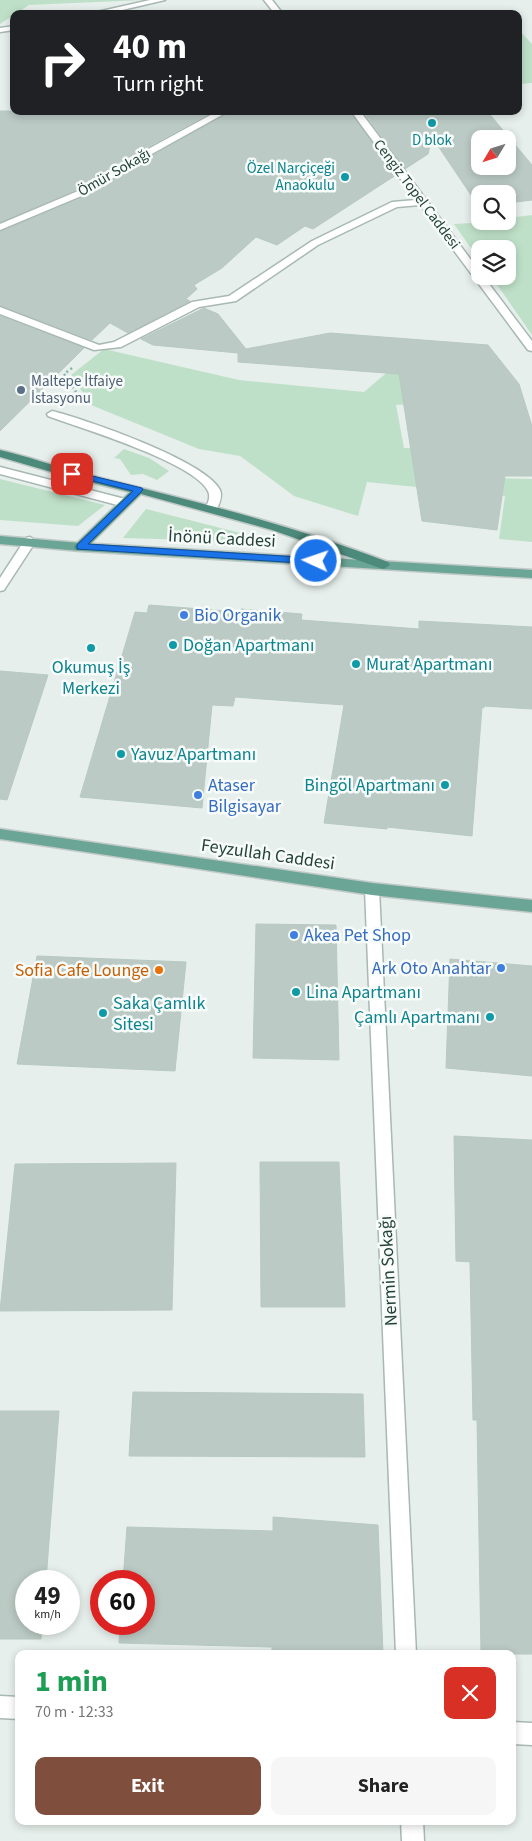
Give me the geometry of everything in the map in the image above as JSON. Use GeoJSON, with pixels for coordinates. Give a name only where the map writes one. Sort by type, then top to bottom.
{"type":"FeatureCollection","features":[{"type":"Feature","properties":{"kind":"highway"},"geometry":{"type":"LineString","coordinates":[[0,453],[90,479],[261,521],[332,544],[384,565]]}},
{"type":"Feature","properties":{"kind":"highway"},"geometry":{"type":"LineString","coordinates":[[80,547],[139,490]]}},
{"type":"Feature","properties":{"kind":"main road","name":"İnönü Caddesi"},"geometry":{"type":"LineString","coordinates":[[0,540],[30,541],[80,547],[532,574]]}},
{"type":"Feature","properties":{"kind":"main road","name":"Feyzullah Caddesi"},"geometry":{"type":"LineString","coordinates":[[0,834],[372,889],[532,906]]}},
{"type":"Feature","properties":{"kind":"street"},"geometry":{"type":"LineString","coordinates":[[112,10],[161,0]]}},
{"type":"Feature","properties":{"kind":"street"},"geometry":{"type":"LineString","coordinates":[[268,0],[276,10]]}},
{"type":"Feature","properties":{"kind":"street","name":"Ömür Sokağı"},"geometry":{"type":"LineString","coordinates":[[0,227],[88,190],[104,181],[120,168],[218,115]]}},
{"type":"Feature","properties":{"kind":"street","name":"Cengiz Topel Caddesi"},"geometry":{"type":"LineString","coordinates":[[358,115],[532,348]]}},
{"type":"Feature","properties":{"kind":"street"},"geometry":{"type":"LineString","coordinates":[[0,310],[98,348],[117,345],[196,304],[232,299],[315,243],[395,204],[423,202]]}},
{"type":"Feature","properties":{"kind":"street"},"geometry":{"type":"LineString","coordinates":[[52,414],[120,438],[182,465],[202,476],[214,490],[215,498],[211,508]]}},
{"type":"Feature","properties":{"kind":"street"},"geometry":{"type":"LineString","coordinates":[[0,470],[125,503]]}},
{"type":"Feature","properties":{"kind":"street"},"geometry":{"type":"LineString","coordinates":[[0,587],[30,541]]}},
{"type":"Feature","properties":{"kind":"street","name":"Nermin Sokağı"},"geometry":{"type":"LineString","coordinates":[[372,889],[406,1650]]}},
{"type":"Feature","properties":{"kind":"street"},"geometry":{"type":"LineString","coordinates":[[0,1708],[15,1708]]}},
{"type":"Feature","properties":{"kind":"street"},"geometry":{"type":"LineString","coordinates":[[516,1733],[532,1734]]}},
{"type":"Feature","properties":{"kind":"street"},"geometry":{"type":"LineString","coordinates":[[412,1825],[413,1841]]}},
{"type":"Feature","properties":{"kind":"green space"},"geometry":{"type":"Polygon","coordinates":[[[0,0],[143,0],[29,5],[21,10],[10,10],[10,17],[0,24],[0,0]]]}},
{"type":"Feature","properties":{"kind":"green space"},"geometry":{"type":"Polygon","coordinates":[[[522,33],[532,44],[532,83],[522,84],[522,33]]]}},
{"type":"Feature","properties":{"kind":"green space"},"geometry":{"type":"Polygon","coordinates":[[[532,215],[532,335],[497,285],[516,285],[516,240],[471,240],[471,248],[454,224],[471,223],[471,230],[516,230],[516,217],[532,215]]]}},
{"type":"Feature","properties":{"kind":"green space"},"geometry":{"type":"Polygon","coordinates":[[[104,349],[239,380],[364,392],[398,363],[443,402],[396,405],[404,448],[471,448],[481,478],[532,479],[532,542],[499,539],[505,496],[367,482],[358,516],[294,496],[240,456],[199,449],[91,405],[71,375],[104,349]]]}},
{"type":"Feature","properties":{"kind":"green space"},"geometry":{"type":"Polygon","coordinates":[[[124,449],[149,458],[169,471],[157,480],[143,474],[131,475],[120,459],[114,458],[124,449]]]}},
{"type":"Feature","properties":{"kind":"green space"},"geometry":{"type":"Polygon","coordinates":[[[0,479],[105,505],[78,526],[0,520],[0,479]]]}},
{"type":"Feature","properties":{"kind":"green space"},"geometry":{"type":"Polygon","coordinates":[[[146,509],[264,539],[262,542],[123,538],[146,509]]]}},
{"type":"Feature","properties":{"kind":"building"},"geometry":{"type":"Polygon","coordinates":[[[0,111],[10,111],[10,115],[207,115],[116,164],[100,177],[84,186],[0,222],[0,111]]]}},
{"type":"Feature","properties":{"kind":"building"},"geometry":{"type":"Polygon","coordinates":[[[224,115],[352,115],[396,175],[313,229],[305,226],[277,245],[256,237],[222,268],[194,285],[197,289],[186,299],[190,301],[128,333],[110,323],[92,340],[0,305],[0,232],[92,194],[108,185],[124,172],[224,115]]]}},
{"type":"Feature","properties":{"kind":"building"},"geometry":{"type":"Polygon","coordinates":[[[366,115],[490,115],[503,130],[471,130],[471,175],[516,175],[516,146],[532,165],[532,200],[516,202],[516,185],[471,185],[471,195],[432,137],[428,154],[405,169],[366,115]]]}},
{"type":"Feature","properties":{"kind":"building"},"geometry":{"type":"Polygon","coordinates":[[[204,308],[218,314],[246,349],[330,333],[488,345],[519,384],[532,426],[532,476],[505,476],[497,530],[422,521],[399,374],[238,362],[238,353],[153,345],[141,339],[204,308]]]}},
{"type":"Feature","properties":{"kind":"building","name":"Maltepe İtfaiye İstasyonu"},"geometry":{"type":"Polygon","coordinates":[[[0,316],[84,348],[0,431],[0,316]]]}},
{"type":"Feature","properties":{"kind":"building"},"geometry":{"type":"Polygon","coordinates":[[[149,605],[240,612],[241,609],[302,614],[301,620],[419,629],[419,621],[532,627],[532,709],[482,707],[472,836],[387,827],[387,829],[324,823],[344,705],[235,697],[233,706],[212,705],[202,808],[80,797],[135,612],[147,613],[149,605]]]}},
{"type":"Feature","properties":{"kind":"building"},"geometry":{"type":"Polygon","coordinates":[[[0,671],[48,675],[7,800],[0,799],[0,671]]]}},
{"type":"Feature","properties":{"kind":"building","name":"Lina Apartmanı"},"geometry":{"type":"Polygon","coordinates":[[[256,924],[336,925],[339,1060],[253,1058],[256,924]]]}},
{"type":"Feature","properties":{"kind":"building","name":"Saka Çamlık Sitesi"},"geometry":{"type":"Polygon","coordinates":[[[37,956],[186,962],[175,1071],[17,1064],[37,956]]]}},
{"type":"Feature","properties":{"kind":"building","name":"Çamlı Apartmanı"},"geometry":{"type":"Polygon","coordinates":[[[450,959],[532,966],[532,1076],[446,1068],[450,959]]]}},
{"type":"Feature","properties":{"kind":"building"},"geometry":{"type":"Polygon","coordinates":[[[454,1136],[532,1140],[532,1654],[516,1654],[516,1650],[481,1650],[477,1420],[473,1420],[470,1262],[456,1261],[454,1136]]]}},
{"type":"Feature","properties":{"kind":"building"},"geometry":{"type":"Polygon","coordinates":[[[260,1162],[339,1162],[345,1307],[261,1307],[260,1162]]]}},
{"type":"Feature","properties":{"kind":"building"},"geometry":{"type":"Polygon","coordinates":[[[176,1163],[172,1310],[0,1311],[15,1164],[176,1163]]]}},
{"type":"Feature","properties":{"kind":"building"},"geometry":{"type":"Polygon","coordinates":[[[133,1392],[363,1394],[365,1457],[129,1456],[133,1392]]]}},
{"type":"Feature","properties":{"kind":"building"},"geometry":{"type":"Polygon","coordinates":[[[0,1411],[59,1411],[47,1570],[15,1570],[15,1635],[41,1635],[41,1639],[0,1639],[0,1411]]]}},
{"type":"Feature","properties":{"kind":"building"},"geometry":{"type":"Polygon","coordinates":[[[273,1517],[378,1525],[383,1650],[272,1650],[272,1647],[119,1643],[119,1635],[155,1635],[155,1570],[124,1570],[127,1527],[273,1531],[273,1517]]]}},
{"type":"Feature","properties":{"kind":"place","name":"D blok"},"geometry":{"type":"Point","coordinates":[432,123]}},
{"type":"Feature","properties":{"kind":"place","name":"Özel Narçiçeği Anaokulu"},"geometry":{"type":"Point","coordinates":[345,177]}},
{"type":"Feature","properties":{"kind":"place","name":"Maltepe İtfaiye İstasyonu"},"geometry":{"type":"Point","coordinates":[21,390]}},
{"type":"Feature","properties":{"kind":"place","name":"Bio Organik"},"geometry":{"type":"Point","coordinates":[184,615]}},
{"type":"Feature","properties":{"kind":"place","name":"Doğan Apartmanı"},"geometry":{"type":"Point","coordinates":[173,645]}},
{"type":"Feature","properties":{"kind":"place","name":"Okumuş İş Merkezi"},"geometry":{"type":"Point","coordinates":[91,648]}},
{"type":"Feature","properties":{"kind":"place","name":"Murat Apartmanı"},"geometry":{"type":"Point","coordinates":[356,664]}},
{"type":"Feature","properties":{"kind":"place","name":"Yavuz Apartmanı"},"geometry":{"type":"Point","coordinates":[121,754]}},
{"type":"Feature","properties":{"kind":"place","name":"Bingöl Apartmanı"},"geometry":{"type":"Point","coordinates":[445,785]}},
{"type":"Feature","properties":{"kind":"place","name":"Ataser Bilgisayar"},"geometry":{"type":"Point","coordinates":[198,795]}},
{"type":"Feature","properties":{"kind":"place","name":"Akea Pet Shop"},"geometry":{"type":"Point","coordinates":[294,935]}},
{"type":"Feature","properties":{"kind":"place","name":"Ark Oto Anahtar"},"geometry":{"type":"Point","coordinates":[501,968]}},
{"type":"Feature","properties":{"kind":"place","name":"Sofia Cafe Lounge"},"geometry":{"type":"Point","coordinates":[159,970]}},
{"type":"Feature","properties":{"kind":"place","name":"Lina Apartmanı"},"geometry":{"type":"Point","coordinates":[296,992]}},
{"type":"Feature","properties":{"kind":"place","name":"Saka Çamlık Sitesi"},"geometry":{"type":"Point","coordinates":[103,1013]}},
{"type":"Feature","properties":{"kind":"place","name":"Çamlı Apartmanı"},"geometry":{"type":"Point","coordinates":[490,1017]}},
{"type":"Feature","properties":{"kind":"route"},"geometry":{"type":"LineString","coordinates":[[72,474],[139,490],[80,547],[316,561]]}}]}
